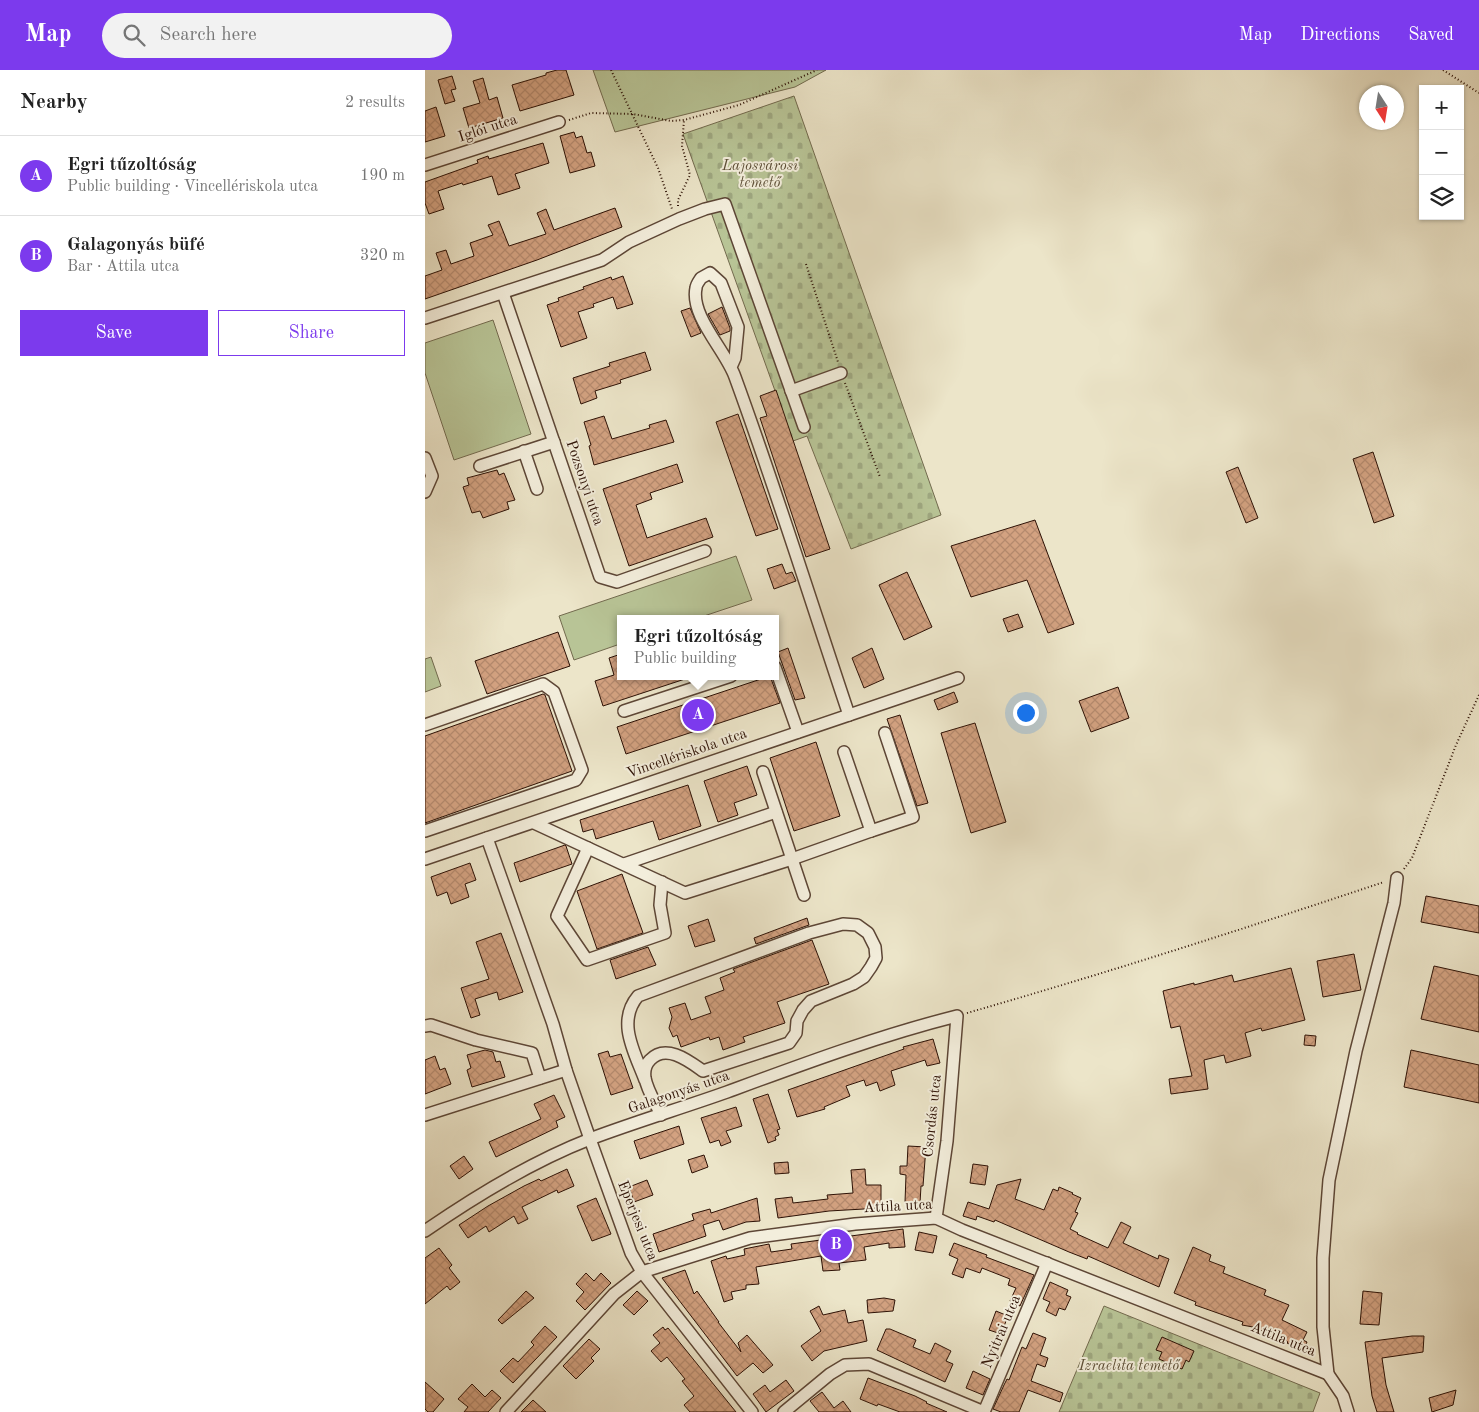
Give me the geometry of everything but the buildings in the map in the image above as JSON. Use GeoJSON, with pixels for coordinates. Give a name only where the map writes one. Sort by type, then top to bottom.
{"type":"FeatureCollection","features":[{"type":"Feature","properties":{"kind":"street","name":"Iglói utca"},"geometry":{"type":"LineString","coordinates":[[425,165],[559,122]]}},
{"type":"Feature","properties":{"kind":"street"},"geometry":{"type":"LineString","coordinates":[[425,318],[602,260],[629,242],[676,220],[710,207],[725,204],[804,427]]}},
{"type":"Feature","properties":{"kind":"street"},"geometry":{"type":"LineString","coordinates":[[731,367],[735,358],[738,327],[721,283],[710,274],[701,278],[696,288],[696,298],[702,320],[731,367],[751,420],[849,715]]}},
{"type":"Feature","properties":{"kind":"street","name":"Pozsonyi utca"},"geometry":{"type":"LineString","coordinates":[[503,293],[600,577],[617,582],[705,551]]}},
{"type":"Feature","properties":{"kind":"street"},"geometry":{"type":"LineString","coordinates":[[791,391],[841,373]]}},
{"type":"Feature","properties":{"kind":"street"},"geometry":{"type":"LineString","coordinates":[[480,466],[554,442]]}},
{"type":"Feature","properties":{"kind":"street"},"geometry":{"type":"LineString","coordinates":[[524,452],[537,489]]}},
{"type":"Feature","properties":{"kind":"street"},"geometry":{"type":"LineString","coordinates":[[425,458],[431,476],[425,492]]}},
{"type":"Feature","properties":{"kind":"street"},"geometry":{"type":"LineString","coordinates":[[779,678],[798,732]]}},
{"type":"Feature","properties":{"kind":"street","name":"Vincellériskola utca"},"geometry":{"type":"LineString","coordinates":[[425,859],[958,678]]}},
{"type":"Feature","properties":{"kind":"street"},"geometry":{"type":"LineString","coordinates":[[624,711],[719,680]]}},
{"type":"Feature","properties":{"kind":"street"},"geometry":{"type":"LineString","coordinates":[[425,725],[543,684],[554,692],[582,770],[577,780],[425,832]]}},
{"type":"Feature","properties":{"kind":"street"},"geometry":{"type":"LineString","coordinates":[[533,823],[685,893],[913,817],[885,732]]}},
{"type":"Feature","properties":{"kind":"street"},"geometry":{"type":"LineString","coordinates":[[844,752],[871,831]]}},
{"type":"Feature","properties":{"kind":"street"},"geometry":{"type":"LineString","coordinates":[[763,772],[804,895]]}},
{"type":"Feature","properties":{"kind":"street"},"geometry":{"type":"LineString","coordinates":[[624,864],[776,812]]}},
{"type":"Feature","properties":{"kind":"street","name":"Eperjesi utca"},"geometry":{"type":"LineString","coordinates":[[487,838],[631,1253],[642,1272],[752,1412]]}},
{"type":"Feature","properties":{"kind":"street"},"geometry":{"type":"LineString","coordinates":[[587,848],[557,916],[587,960],[665,932],[660,905],[663,882]]}},
{"type":"Feature","properties":{"kind":"street"},"geometry":{"type":"LineString","coordinates":[[1348,1412],[1343,1396],[1328,1374],[1323,1327],[1323,1258],[1329,1180],[1356,1050],[1394,903],[1397,878]]}},
{"type":"Feature","properties":{"kind":"street"},"geometry":{"type":"LineString","coordinates":[[645,1080],[645,1067],[651,1059],[661,1053],[685,1058],[703,1071],[789,1043],[796,1033],[797,1021],[811,1001],[853,984],[864,977],[875,958],[875,947],[868,933],[857,925],[843,924],[809,933],[638,996],[631,1004],[627,1032],[645,1080],[661,1115]]}},
{"type":"Feature","properties":{"kind":"street","name":"Galagonyás utca"},"geometry":{"type":"LineString","coordinates":[[425,1231],[465,1203],[524,1169],[590,1139],[825,1056],[957,1016]]}},
{"type":"Feature","properties":{"kind":"street","name":"Csordás utca"},"geometry":{"type":"LineString","coordinates":[[936,1218],[947,1141],[957,1016]]}},
{"type":"Feature","properties":{"kind":"street"},"geometry":{"type":"LineString","coordinates":[[425,1026],[431,1025],[476,1040],[532,1053],[540,1078]]}},
{"type":"Feature","properties":{"kind":"street"},"geometry":{"type":"LineString","coordinates":[[425,1115],[566,1070]]}},
{"type":"Feature","properties":{"kind":"street","name":"Attila utca"},"geometry":{"type":"LineString","coordinates":[[507,1412],[614,1294],[642,1272],[750,1238],[855,1224],[936,1218],[1328,1374]]}},
{"type":"Feature","properties":{"kind":"street","name":"Nyitrai utca"},"geometry":{"type":"LineString","coordinates":[[984,1412],[1047,1263]]}},
{"type":"Feature","properties":{"kind":"street"},"geometry":{"type":"LineString","coordinates":[[784,1412],[830,1374],[845,1365],[869,1364],[984,1412]]}},
{"type":"Feature","properties":{"kind":"path"},"geometry":{"type":"LineString","coordinates":[[611,70],[658,168],[676,220]]}},
{"type":"Feature","properties":{"kind":"path"},"geometry":{"type":"LineString","coordinates":[[559,122],[591,113],[633,114],[671,121],[684,120],[739,105],[817,70]]}},
{"type":"Feature","properties":{"kind":"path"},"geometry":{"type":"LineString","coordinates":[[1443,70],[1479,94]]}},
{"type":"Feature","properties":{"kind":"path"},"geometry":{"type":"LineString","coordinates":[[676,220],[678,200],[690,175],[681,146],[684,120]]}},
{"type":"Feature","properties":{"kind":"path"},"geometry":{"type":"LineString","coordinates":[[806,264],[841,373],[881,477]]}},
{"type":"Feature","properties":{"kind":"path"},"geometry":{"type":"LineString","coordinates":[[957,1016],[1038,993],[1397,878],[1412,858],[1456,745],[1479,696]]}},
{"type":"Feature","properties":{"kind":"green space"},"geometry":{"type":"Polygon","coordinates":[[[593,70],[826,70],[795,87],[615,132],[593,70]]]}},
{"type":"Feature","properties":{"kind":"green space","name":"Lajosvárosi temető"},"geometry":{"type":"Polygon","coordinates":[[[794,96],[941,515],[851,549],[807,436],[793,441],[683,134],[794,96]]]}},
{"type":"Feature","properties":{"kind":"green space"},"geometry":{"type":"Polygon","coordinates":[[[493,320],[531,434],[454,460],[425,373],[425,343],[493,320]]]}},
{"type":"Feature","properties":{"kind":"green space"},"geometry":{"type":"Polygon","coordinates":[[[736,556],[752,600],[707,615],[617,615],[617,645],[574,660],[559,616],[736,556]]]}},
{"type":"Feature","properties":{"kind":"green space"},"geometry":{"type":"Polygon","coordinates":[[[431,657],[441,686],[425,692],[425,659],[431,657]]]}},
{"type":"Feature","properties":{"kind":"green space","name":"Izraelita temető"},"geometry":{"type":"Polygon","coordinates":[[[1104,1306],[1320,1393],[1313,1412],[1059,1412],[1104,1306]]]}},
{"type":"Feature","properties":{"kind":"place","name":"Egri tűzoltóság"},"geometry":{"type":"Point","coordinates":[698,715]}},
{"type":"Feature","properties":{"kind":"place","name":"Galagonyás büfé"},"geometry":{"type":"Point","coordinates":[836,1245]}}]}
